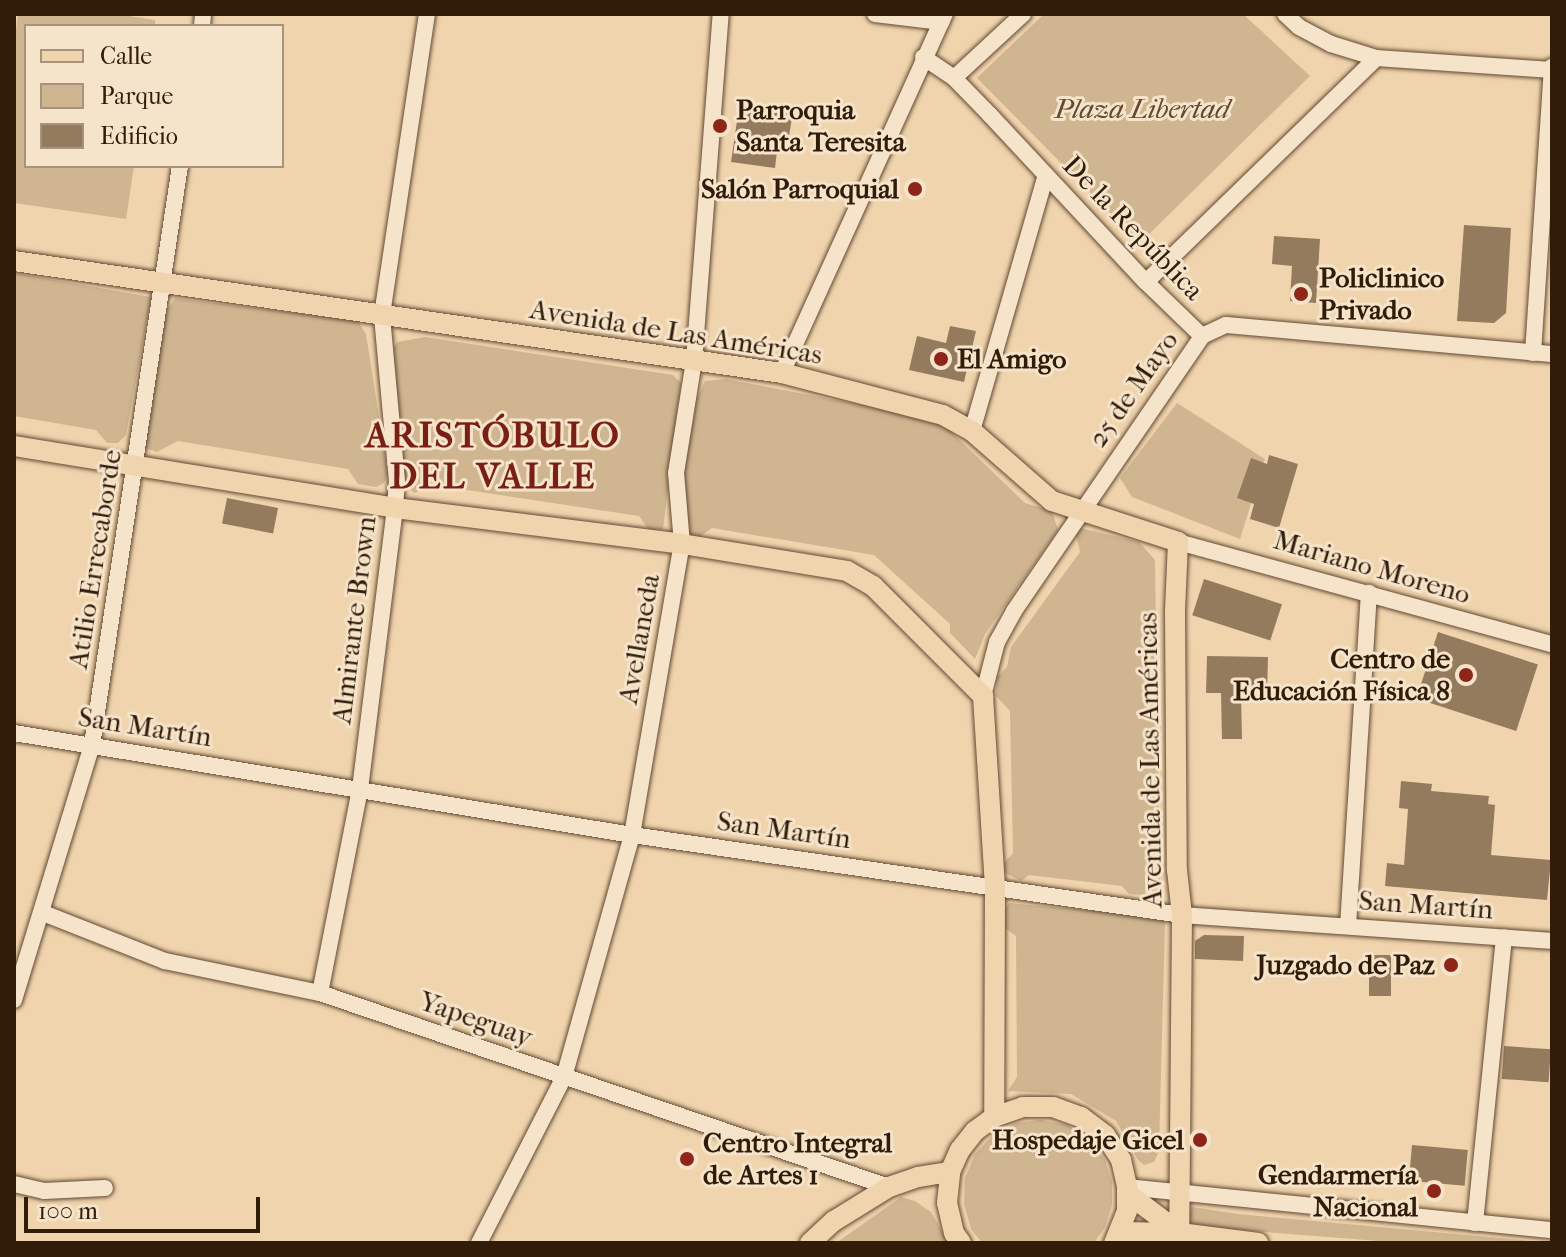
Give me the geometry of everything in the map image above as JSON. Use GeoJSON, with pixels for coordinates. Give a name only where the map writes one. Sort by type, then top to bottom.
{"type":"FeatureCollection","features":[{"type":"Feature","properties":{"kind":"main road","name":"Avenida de Las Américas"},"geometry":{"type":"LineString","coordinates":[[14,261],[782,373],[943,415],[972,431],[1030,486],[1052,501],[1178,542],[1176,809],[1182,915],[1179,1238]]}},
{"type":"Feature","properties":{"kind":"main road"},"geometry":{"type":"LineString","coordinates":[[14,446],[395,508],[682,544],[847,571],[873,586],[983,696],[995,887],[994,1117]]}},
{"type":"Feature","properties":{"kind":"main road"},"geometry":{"type":"LineString","coordinates":[[961,1243],[954,1233],[947,1203],[950,1172],[960,1150],[975,1131],[994,1117],[1023,1107],[1053,1107],[1081,1117],[1105,1135],[1121,1160],[1127,1190],[1127,1211],[1117,1238],[1258,1243]]}},
{"type":"Feature","properties":{"kind":"main road"},"geometry":{"type":"LineString","coordinates":[[810,1243],[834,1221],[889,1187],[918,1177],[950,1172]]}},
{"type":"Feature","properties":{"kind":"main road"},"geometry":{"type":"LineString","coordinates":[[1127,1190],[1179,1238]]}},
{"type":"Feature","properties":{"kind":"street","name":"Almirante Brown"},"geometry":{"type":"LineString","coordinates":[[320,993],[360,789],[395,508],[397,481],[382,315],[427,14]]}},
{"type":"Feature","properties":{"kind":"street","name":"Avellaneda"},"geometry":{"type":"LineString","coordinates":[[479,1243],[564,1077],[632,835],[682,544],[676,473],[694,361],[721,14]]}},
{"type":"Feature","properties":{"kind":"street"},"geometry":{"type":"LineString","coordinates":[[782,373],[923,57],[944,18],[875,14]]}},
{"type":"Feature","properties":{"kind":"street"},"geometry":{"type":"LineString","coordinates":[[954,78],[1023,14]]}},
{"type":"Feature","properties":{"kind":"street"},"geometry":{"type":"LineString","coordinates":[[1285,14],[1299,27],[1331,44],[1376,58],[1552,69],[1533,353]]}},
{"type":"Feature","properties":{"kind":"street","name":"De la República"},"geometry":{"type":"LineString","coordinates":[[923,57],[954,78],[1146,282],[1202,336]]}},
{"type":"Feature","properties":{"kind":"street"},"geometry":{"type":"LineString","coordinates":[[1146,282],[1376,58]]}},
{"type":"Feature","properties":{"kind":"street","name":"Atilio Errecaborde"},"geometry":{"type":"LineString","coordinates":[[14,1000],[92,745],[180,168]]}},
{"type":"Feature","properties":{"kind":"street"},"geometry":{"type":"LineString","coordinates":[[972,431],[1046,175]]}},
{"type":"Feature","properties":{"kind":"street","name":"25 de Mayo"},"geometry":{"type":"LineString","coordinates":[[983,696],[1003,630],[1080,511],[1202,336],[1226,325],[1552,354]]}},
{"type":"Feature","properties":{"kind":"street","name":"Mariano Moreno"},"geometry":{"type":"LineString","coordinates":[[1178,542],[1552,644]]}},
{"type":"Feature","properties":{"kind":"street"},"geometry":{"type":"LineString","coordinates":[[1348,926],[1369,593]]}},
{"type":"Feature","properties":{"kind":"street","name":"San Martín"},"geometry":{"type":"LineString","coordinates":[[14,733],[632,835],[1182,915],[1552,941]]}},
{"type":"Feature","properties":{"kind":"street","name":"Yapeguay"},"geometry":{"type":"LineString","coordinates":[[43,913],[165,961],[320,993],[889,1187]]}},
{"type":"Feature","properties":{"kind":"street"},"geometry":{"type":"LineString","coordinates":[[1475,1223],[1504,937]]}},
{"type":"Feature","properties":{"kind":"street"},"geometry":{"type":"LineString","coordinates":[[14,1184],[44,1191],[105,1188]]}},
{"type":"Feature","properties":{"kind":"street"},"geometry":{"type":"LineString","coordinates":[[1127,1190],[1181,1192],[1552,1230]]}},
{"type":"Feature","properties":{"kind":"green space"},"geometry":{"type":"Polygon","coordinates":[[[18,14],[115,14],[155,20],[155,24],[24,24],[24,168],[134,168],[126,219],[14,203],[14,44],[18,14]]]}},
{"type":"Feature","properties":{"kind":"green space","name":"Plaza Libertad"},"geometry":{"type":"Polygon","coordinates":[[[1044,14],[1243,14],[1310,76],[1140,243],[977,78],[1044,14]]]}},
{"type":"Feature","properties":{"kind":"green space"},"geometry":{"type":"Polygon","coordinates":[[[14,273],[151,297],[126,435],[118,443],[107,443],[96,430],[14,416],[14,273]]]}},
{"type":"Feature","properties":{"kind":"green space"},"geometry":{"type":"Polygon","coordinates":[[[175,298],[358,321],[366,334],[388,474],[384,483],[376,487],[358,484],[348,469],[178,441],[157,452],[145,448],[142,440],[166,312],[175,298]]]}},
{"type":"Feature","properties":{"kind":"green space"},"geometry":{"type":"Polygon","coordinates":[[[425,337],[673,375],[681,383],[663,529],[649,530],[639,516],[434,485],[414,493],[403,482],[391,352],[397,342],[425,337]]]}},
{"type":"Feature","properties":{"kind":"green space"},"geometry":{"type":"Polygon","coordinates":[[[726,379],[930,418],[944,425],[1025,503],[1052,511],[1058,530],[985,634],[975,659],[950,633],[950,624],[874,555],[712,528],[698,538],[688,536],[677,515],[697,399],[705,381],[726,379]]]}},
{"type":"Feature","properties":{"kind":"green space"},"geometry":{"type":"Polygon","coordinates":[[[1177,403],[1265,459],[1240,539],[1132,497],[1120,478],[1177,403]]]}},
{"type":"Feature","properties":{"kind":"green space"},"geometry":{"type":"Polygon","coordinates":[[[1080,528],[1139,542],[1155,560],[1160,896],[1129,894],[1122,886],[1029,875],[1021,881],[998,869],[1013,853],[1010,711],[996,696],[997,677],[1007,667],[1011,647],[1080,552],[1076,535],[1080,528]]]}},
{"type":"Feature","properties":{"kind":"green space"},"geometry":{"type":"Polygon","coordinates":[[[1009,903],[1152,916],[1165,921],[1159,1151],[1154,1162],[1144,1165],[1116,1121],[1071,1094],[1008,1091],[1017,1077],[1016,936],[1005,928],[1003,912],[1009,903]]]}},
{"type":"Feature","properties":{"kind":"green space"},"geometry":{"type":"Polygon","coordinates":[[[1041,1120],[1067,1125],[1089,1139],[1105,1160],[1112,1182],[1112,1205],[1105,1227],[1094,1243],[982,1243],[971,1229],[964,1204],[965,1178],[975,1154],[993,1135],[1016,1123],[1041,1120]]]}},
{"type":"Feature","properties":{"kind":"green space"},"geometry":{"type":"Polygon","coordinates":[[[901,1197],[915,1201],[931,1212],[949,1243],[836,1243],[901,1197]]]}},
{"type":"Feature","properties":{"kind":"green space"},"geometry":{"type":"Polygon","coordinates":[[[1192,1207],[1552,1243],[1404,1243],[1201,1227],[1190,1223],[1187,1215],[1192,1207]]]}},
{"type":"Feature","properties":{"kind":"building"},"geometry":{"type":"Polygon","coordinates":[[[749,107],[793,112],[789,136],[779,135],[775,168],[731,162],[738,114],[748,115],[749,107]]]}},
{"type":"Feature","properties":{"kind":"building"},"geometry":{"type":"Polygon","coordinates":[[[1464,225],[1511,228],[1506,313],[1494,323],[1457,321],[1464,225]]]}},
{"type":"Feature","properties":{"kind":"building"},"geometry":{"type":"Polygon","coordinates":[[[1274,236],[1320,239],[1316,303],[1290,301],[1292,266],[1272,264],[1274,236]]]}},
{"type":"Feature","properties":{"kind":"building"},"geometry":{"type":"Polygon","coordinates":[[[950,326],[976,331],[964,382],[909,370],[917,336],[946,343],[950,326]]]}},
{"type":"Feature","properties":{"kind":"building"},"geometry":{"type":"Polygon","coordinates":[[[1269,455],[1298,464],[1279,528],[1250,519],[1254,504],[1237,498],[1251,458],[1267,464],[1269,455]]]}},
{"type":"Feature","properties":{"kind":"building"},"geometry":{"type":"Polygon","coordinates":[[[227,498],[278,508],[273,533],[222,524],[227,498]]]}},
{"type":"Feature","properties":{"kind":"building"},"geometry":{"type":"Polygon","coordinates":[[[1204,579],[1282,604],[1270,640],[1192,615],[1204,579]]]}},
{"type":"Feature","properties":{"kind":"building"},"geometry":{"type":"Polygon","coordinates":[[[1438,632],[1538,664],[1516,731],[1416,699],[1438,632]]]}},
{"type":"Feature","properties":{"kind":"building"},"geometry":{"type":"Polygon","coordinates":[[[1207,656],[1268,657],[1267,694],[1241,693],[1242,739],[1222,739],[1221,693],[1206,693],[1207,656]]]}},
{"type":"Feature","properties":{"kind":"building"},"geometry":{"type":"Polygon","coordinates":[[[1401,781],[1432,784],[1431,791],[1489,796],[1488,804],[1495,805],[1491,855],[1551,860],[1547,900],[1385,886],[1387,863],[1404,865],[1408,809],[1399,808],[1401,781]]]}},
{"type":"Feature","properties":{"kind":"building"},"geometry":{"type":"Polygon","coordinates":[[[1204,935],[1244,936],[1243,961],[1195,959],[1195,941],[1204,935]]]}},
{"type":"Feature","properties":{"kind":"building"},"geometry":{"type":"Polygon","coordinates":[[[1369,955],[1391,955],[1391,996],[1369,996],[1369,955]]]}},
{"type":"Feature","properties":{"kind":"building"},"geometry":{"type":"Polygon","coordinates":[[[1504,1046],[1551,1049],[1549,1082],[1502,1079],[1504,1046]]]}},
{"type":"Feature","properties":{"kind":"building"},"geometry":{"type":"Polygon","coordinates":[[[1412,1145],[1468,1150],[1465,1186],[1409,1181],[1412,1145]]]}},
{"type":"Feature","properties":{"kind":"place","name":"Parroquia Santa Teresita"},"geometry":{"type":"Point","coordinates":[720,126]}},
{"type":"Feature","properties":{"kind":"place","name":"Salón Parroquial"},"geometry":{"type":"Point","coordinates":[915,189]}},
{"type":"Feature","properties":{"kind":"place","name":"Policlinico Privado"},"geometry":{"type":"Point","coordinates":[1301,294]}},
{"type":"Feature","properties":{"kind":"place","name":"El Amigo"},"geometry":{"type":"Point","coordinates":[941,359]}},
{"type":"Feature","properties":{"kind":"place","name":"Centro de Educación Física 8"},"geometry":{"type":"Point","coordinates":[1466,675]}},
{"type":"Feature","properties":{"kind":"place","name":"Juzgado de Paz"},"geometry":{"type":"Point","coordinates":[1451,965]}},
{"type":"Feature","properties":{"kind":"place","name":"Hospedaje Gicel"},"geometry":{"type":"Point","coordinates":[1200,1140]}},
{"type":"Feature","properties":{"kind":"place","name":"Centro Integral de Artes 1"},"geometry":{"type":"Point","coordinates":[687,1159]}},
{"type":"Feature","properties":{"kind":"place","name":"Gendarmería Nacional"},"geometry":{"type":"Point","coordinates":[1434,1191]}},
{"type":"Feature","properties":{"kind":"district","name":"ARISTÓBULO DEL VALLE"},"geometry":{"type":"Point","coordinates":[493,456]}}]}
